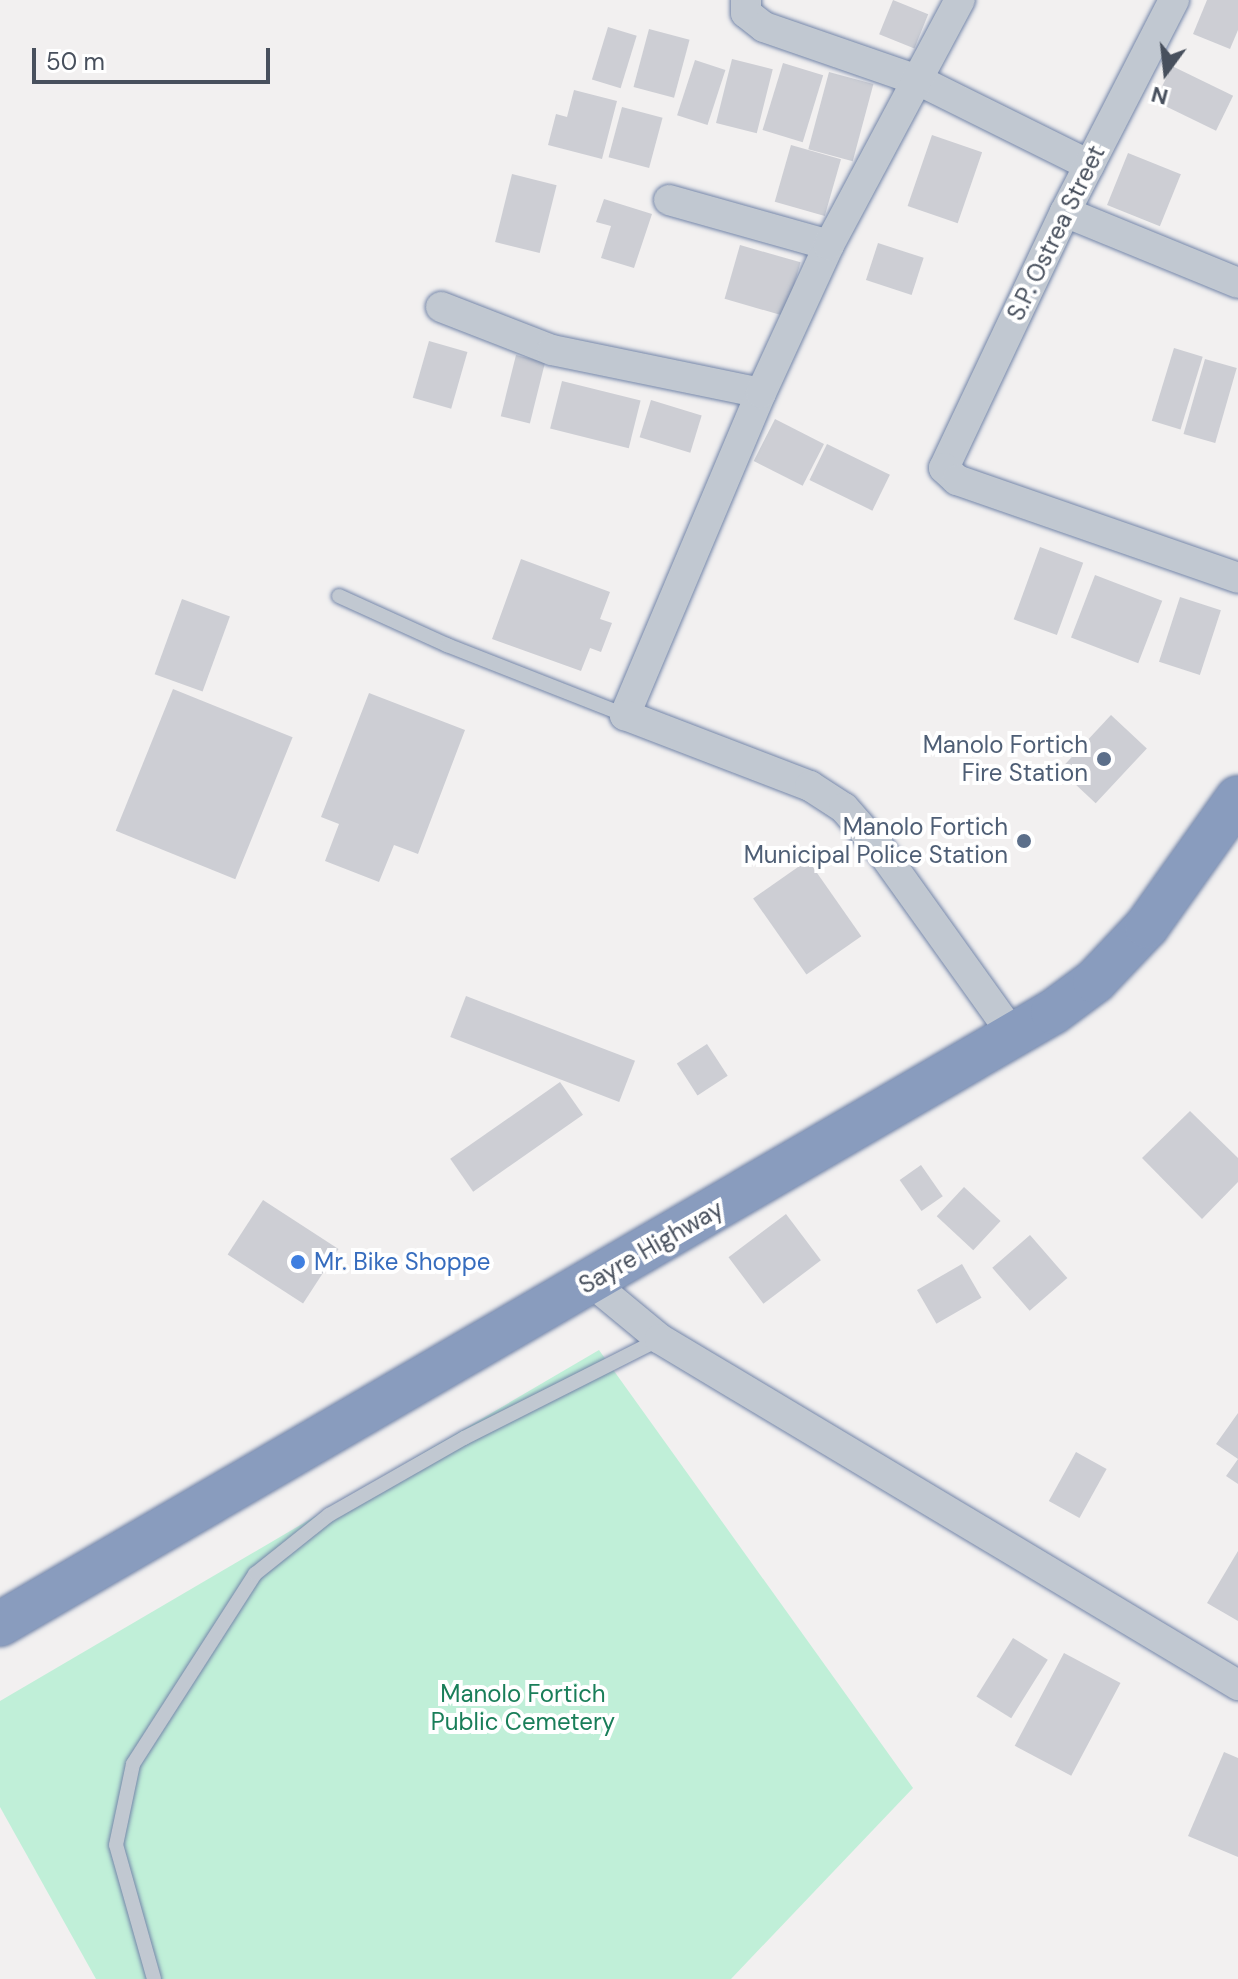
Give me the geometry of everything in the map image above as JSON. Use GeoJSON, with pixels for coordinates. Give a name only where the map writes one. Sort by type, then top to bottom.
{"type":"FeatureCollection","features":[{"type":"Feature","properties":{"kind":"highway","name":"Sayre Highway"},"geometry":{"type":"LineString","coordinates":[[0,1624],[1014,1036],[1095,981],[1147,926],[1238,798]]}},
{"type":"Feature","properties":{"kind":"street"},"geometry":{"type":"LineString","coordinates":[[746,0],[746,13],[764,27],[920,81],[1089,165]]}},
{"type":"Feature","properties":{"kind":"street","name":"S.P. Ostrea Street"},"geometry":{"type":"LineString","coordinates":[[1174,0],[1065,212],[944,468],[957,480],[1238,578]]}},
{"type":"Feature","properties":{"kind":"street"},"geometry":{"type":"LineString","coordinates":[[956,1],[920,81],[829,245],[761,393],[625,715],[810,786],[844,808],[880,849],[1014,1036]]}},
{"type":"Feature","properties":{"kind":"street"},"geometry":{"type":"LineString","coordinates":[[669,200],[829,245]]}},
{"type":"Feature","properties":{"kind":"street"},"geometry":{"type":"LineString","coordinates":[[1065,212],[1238,283]]}},
{"type":"Feature","properties":{"kind":"street"},"geometry":{"type":"LineString","coordinates":[[441,307],[552,350],[761,393]]}},
{"type":"Feature","properties":{"kind":"street"},"geometry":{"type":"LineString","coordinates":[[591,1282],[660,1339],[1238,1685]]}},
{"type":"Feature","properties":{"kind":"lane"},"geometry":{"type":"LineString","coordinates":[[339,596],[625,715]]}},
{"type":"Feature","properties":{"kind":"lane"},"geometry":{"type":"LineString","coordinates":[[154,1979],[116,1845],[133,1764],[255,1574],[343,1507],[464,1438],[660,1339]]}},
{"type":"Feature","properties":{"kind":"green space","name":"Manolo Fortich Public Cemetery"},"geometry":{"type":"Polygon","coordinates":[[[599,1350],[913,1788],[731,1979],[96,1979],[0,1807],[0,1701],[599,1350]]]}},
{"type":"Feature","properties":{"kind":"building"},"geometry":{"type":"Polygon","coordinates":[[[893,0],[928,14],[914,49],[879,34],[893,0]]]}},
{"type":"Feature","properties":{"kind":"building"},"geometry":{"type":"Polygon","coordinates":[[[1207,0],[1238,0],[1238,30],[1230,49],[1193,34],[1207,0]]]}},
{"type":"Feature","properties":{"kind":"building"},"geometry":{"type":"Polygon","coordinates":[[[608,27],[637,36],[621,88],[592,80],[608,27]]]}},
{"type":"Feature","properties":{"kind":"building"},"geometry":{"type":"Polygon","coordinates":[[[649,29],[690,40],[674,98],[633,87],[649,29]]]}},
{"type":"Feature","properties":{"kind":"building"},"geometry":{"type":"Polygon","coordinates":[[[732,59],[773,69],[757,133],[716,123],[732,59]]]}},
{"type":"Feature","properties":{"kind":"building"},"geometry":{"type":"Polygon","coordinates":[[[695,60],[725,70],[708,125],[677,115],[695,60]]]}},
{"type":"Feature","properties":{"kind":"building"},"geometry":{"type":"Polygon","coordinates":[[[783,63],[823,75],[803,142],[763,130],[783,63]]]}},
{"type":"Feature","properties":{"kind":"building"},"geometry":{"type":"Polygon","coordinates":[[[1172,66],[1233,96],[1216,131],[1155,101],[1172,66]]]}},
{"type":"Feature","properties":{"kind":"building"},"geometry":{"type":"Polygon","coordinates":[[[829,72],[873,84],[853,161],[808,149],[829,72]]]}},
{"type":"Feature","properties":{"kind":"building"},"geometry":{"type":"Polygon","coordinates":[[[574,90],[617,101],[602,159],[548,145],[556,114],[567,117],[574,90]]]}},
{"type":"Feature","properties":{"kind":"building"},"geometry":{"type":"Polygon","coordinates":[[[622,107],[663,118],[649,168],[609,157],[622,107]]]}},
{"type":"Feature","properties":{"kind":"building"},"geometry":{"type":"Polygon","coordinates":[[[932,135],[982,152],[958,223],[908,206],[932,135]]]}},
{"type":"Feature","properties":{"kind":"building"},"geometry":{"type":"Polygon","coordinates":[[[791,145],[841,159],[825,216],[775,202],[791,145]]]}},
{"type":"Feature","properties":{"kind":"building"},"geometry":{"type":"Polygon","coordinates":[[[1128,153],[1181,174],[1160,226],[1107,205],[1128,153]]]}},
{"type":"Feature","properties":{"kind":"building"},"geometry":{"type":"Polygon","coordinates":[[[512,174],[557,185],[540,253],[495,242],[512,174]]]}},
{"type":"Feature","properties":{"kind":"building"},"geometry":{"type":"Polygon","coordinates":[[[604,199],[652,214],[634,268],[601,258],[611,226],[596,222],[604,199]]]}},
{"type":"Feature","properties":{"kind":"building"},"geometry":{"type":"Polygon","coordinates":[[[878,243],[924,258],[912,295],[866,280],[878,243]]]}},
{"type":"Feature","properties":{"kind":"building"},"geometry":{"type":"Polygon","coordinates":[[[740,245],[801,262],[785,316],[725,299],[740,245]]]}},
{"type":"Feature","properties":{"kind":"building"},"geometry":{"type":"Polygon","coordinates":[[[429,341],[467,352],[451,409],[413,398],[429,341]]]}},
{"type":"Feature","properties":{"kind":"building"},"geometry":{"type":"Polygon","coordinates":[[[1174,348],[1203,357],[1180,429],[1152,421],[1174,348]]]}},
{"type":"Feature","properties":{"kind":"building"},"geometry":{"type":"Polygon","coordinates":[[[516,355],[545,362],[530,423],[501,416],[516,355]]]}},
{"type":"Feature","properties":{"kind":"building"},"geometry":{"type":"Polygon","coordinates":[[[1205,359],[1237,368],[1215,443],[1184,434],[1205,359]]]}},
{"type":"Feature","properties":{"kind":"building"},"geometry":{"type":"Polygon","coordinates":[[[562,381],[641,401],[629,448],[550,429],[562,381]]]}},
{"type":"Feature","properties":{"kind":"building"},"geometry":{"type":"Polygon","coordinates":[[[651,400],[702,415],[690,453],[640,437],[651,400]]]}},
{"type":"Feature","properties":{"kind":"building"},"geometry":{"type":"Polygon","coordinates":[[[775,419],[824,444],[803,486],[754,461],[775,419]]]}},
{"type":"Feature","properties":{"kind":"building"},"geometry":{"type":"Polygon","coordinates":[[[827,444],[890,475],[872,511],[809,480],[827,444]]]}},
{"type":"Feature","properties":{"kind":"building"},"geometry":{"type":"Polygon","coordinates":[[[1040,547],[1083,563],[1057,635],[1014,619],[1040,547]]]}},
{"type":"Feature","properties":{"kind":"building"},"geometry":{"type":"Polygon","coordinates":[[[521,559],[610,592],[600,619],[612,623],[601,652],[590,648],[581,671],[492,639],[521,559]]]}},
{"type":"Feature","properties":{"kind":"building"},"geometry":{"type":"Polygon","coordinates":[[[1095,575],[1162,601],[1138,663],[1071,638],[1095,575]]]}},
{"type":"Feature","properties":{"kind":"building"},"geometry":{"type":"Polygon","coordinates":[[[1180,597],[1221,610],[1200,675],[1159,662],[1180,597]]]}},
{"type":"Feature","properties":{"kind":"building"},"geometry":{"type":"Polygon","coordinates":[[[182,599],[230,616],[203,692],[155,674],[182,599]]]}},
{"type":"Feature","properties":{"kind":"building"},"geometry":{"type":"Polygon","coordinates":[[[173,689],[293,737],[235,879],[116,831],[173,689]]]}},
{"type":"Feature","properties":{"kind":"building"},"geometry":{"type":"Polygon","coordinates":[[[369,693],[465,730],[418,854],[394,845],[379,882],[325,861],[339,824],[321,817],[369,693]]]}},
{"type":"Feature","properties":{"kind":"building","name":"Manolo Fortich Fire Station"},"geometry":{"type":"Polygon","coordinates":[[[1111,715],[1147,748],[1096,803],[1060,770],[1111,715]]]}},
{"type":"Feature","properties":{"kind":"building"},"geometry":{"type":"Polygon","coordinates":[[[808,860],[861,936],[806,975],[753,898],[808,860]]]}},
{"type":"Feature","properties":{"kind":"building"},"geometry":{"type":"Polygon","coordinates":[[[466,996],[635,1061],[619,1102],[450,1037],[466,996]]]}},
{"type":"Feature","properties":{"kind":"building"},"geometry":{"type":"Polygon","coordinates":[[[707,1044],[728,1076],[698,1095],[677,1064],[707,1044]]]}},
{"type":"Feature","properties":{"kind":"building"},"geometry":{"type":"Polygon","coordinates":[[[560,1082],[583,1115],[473,1192],[450,1159],[560,1082]]]}},
{"type":"Feature","properties":{"kind":"building"},"geometry":{"type":"Polygon","coordinates":[[[1190,1111],[1238,1158],[1238,1182],[1202,1219],[1142,1158],[1190,1111]]]}},
{"type":"Feature","properties":{"kind":"building"},"geometry":{"type":"Polygon","coordinates":[[[921,1165],[943,1196],[921,1211],[900,1180],[921,1165]]]}},
{"type":"Feature","properties":{"kind":"building"},"geometry":{"type":"Polygon","coordinates":[[[964,1187],[1001,1221],[973,1250],[937,1216],[964,1187]]]}},
{"type":"Feature","properties":{"kind":"building"},"geometry":{"type":"Polygon","coordinates":[[[263,1200],[338,1249],[303,1304],[228,1255],[263,1200]]]}},
{"type":"Feature","properties":{"kind":"building"},"geometry":{"type":"Polygon","coordinates":[[[786,1214],[821,1260],[763,1304],[728,1257],[786,1214]]]}},
{"type":"Feature","properties":{"kind":"building"},"geometry":{"type":"Polygon","coordinates":[[[1030,1235],[1067,1278],[1030,1311],[992,1268],[1030,1235]]]}},
{"type":"Feature","properties":{"kind":"building"},"geometry":{"type":"Polygon","coordinates":[[[962,1264],[981,1298],[936,1324],[917,1290],[962,1264]]]}},
{"type":"Feature","properties":{"kind":"building"},"geometry":{"type":"Polygon","coordinates":[[[1238,1413],[1238,1459],[1216,1444],[1238,1413]]]}},
{"type":"Feature","properties":{"kind":"building"},"geometry":{"type":"Polygon","coordinates":[[[1076,1452],[1107,1469],[1079,1518],[1049,1501],[1076,1452]]]}},
{"type":"Feature","properties":{"kind":"building"},"geometry":{"type":"Polygon","coordinates":[[[1238,1459],[1238,1484],[1226,1476],[1238,1459]]]}},
{"type":"Feature","properties":{"kind":"building"},"geometry":{"type":"Polygon","coordinates":[[[1238,1551],[1238,1621],[1207,1603],[1238,1551]]]}},
{"type":"Feature","properties":{"kind":"building"},"geometry":{"type":"Polygon","coordinates":[[[1013,1638],[1048,1660],[1011,1718],[976,1697],[1013,1638]]]}},
{"type":"Feature","properties":{"kind":"building"},"geometry":{"type":"Polygon","coordinates":[[[1064,1653],[1121,1683],[1071,1776],[1015,1746],[1064,1653]]]}},
{"type":"Feature","properties":{"kind":"building"},"geometry":{"type":"Polygon","coordinates":[[[1224,1752],[1238,1758],[1238,1857],[1188,1836],[1224,1752]]]}},
{"type":"Feature","properties":{"kind":"place","name":"Manolo Fortich Fire Station"},"geometry":{"type":"Point","coordinates":[1104,759]}},
{"type":"Feature","properties":{"kind":"place","name":"Manolo Fortich Municipal Police Station"},"geometry":{"type":"Point","coordinates":[1024,841]}},
{"type":"Feature","properties":{"kind":"place","name":"Mr. Bike Shoppe"},"geometry":{"type":"Point","coordinates":[298,1262]}}]}
